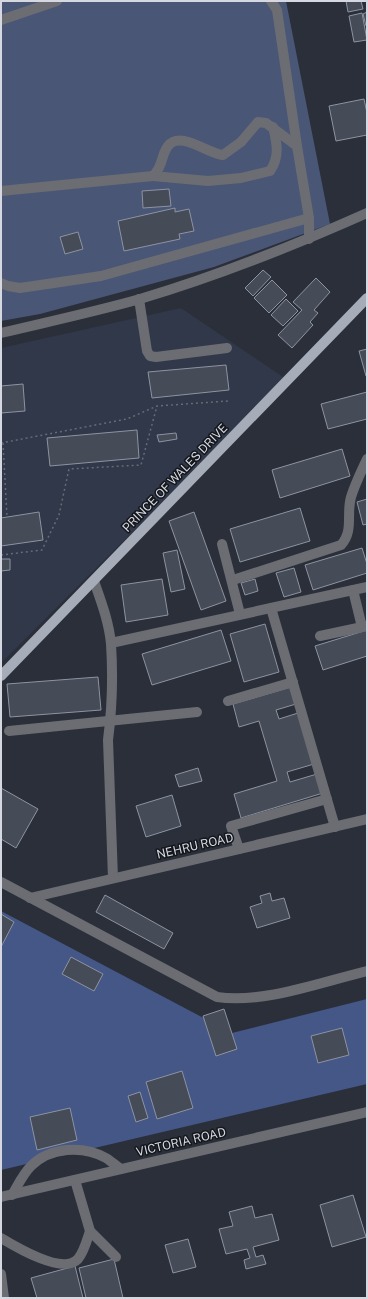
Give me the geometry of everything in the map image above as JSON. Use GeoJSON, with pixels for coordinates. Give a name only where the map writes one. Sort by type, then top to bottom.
{"type":"FeatureCollection","features":[{"type":"Feature","properties":{"kind":"main road","name":"PRINCE OF WALES DRIVE"},"geometry":{"type":"LineString","coordinates":[[1,676],[367,298]]}},
{"type":"Feature","properties":{"kind":"street"},"geometry":{"type":"LineString","coordinates":[[1,20],[57,1]]}},
{"type":"Feature","properties":{"kind":"street"},"geometry":{"type":"LineString","coordinates":[[271,1],[277,10],[309,218],[309,239]]}},
{"type":"Feature","properties":{"kind":"street"},"geometry":{"type":"LineString","coordinates":[[153,176],[160,169],[169,144],[177,140],[186,141],[216,155],[223,155],[241,142],[258,122],[266,123],[273,127],[297,146]]}},
{"type":"Feature","properties":{"kind":"street"},"geometry":{"type":"LineString","coordinates":[[1,191],[153,176],[208,181],[241,178],[270,171],[276,162],[277,144],[273,127]]}},
{"type":"Feature","properties":{"kind":"street"},"geometry":{"type":"LineString","coordinates":[[1,333],[139,299],[193,282],[309,239],[367,213]]}},
{"type":"Feature","properties":{"kind":"street"},"geometry":{"type":"LineString","coordinates":[[1,283],[20,288],[101,276],[309,218]]}},
{"type":"Feature","properties":{"kind":"street"},"geometry":{"type":"LineString","coordinates":[[139,299],[150,356],[156,357],[227,348]]}},
{"type":"Feature","properties":{"kind":"street"},"geometry":{"type":"LineString","coordinates":[[233,580],[341,545],[347,539],[349,531],[348,513],[350,498],[367,459]]}},
{"type":"Feature","properties":{"kind":"street"},"geometry":{"type":"LineString","coordinates":[[222,544],[233,580],[240,614]]}},
{"type":"Feature","properties":{"kind":"street"},"geometry":{"type":"LineString","coordinates":[[94,581],[104,611],[111,643],[110,720],[108,740],[113,878]]}},
{"type":"Feature","properties":{"kind":"street"},"geometry":{"type":"LineString","coordinates":[[111,643],[367,587]]}},
{"type":"Feature","properties":{"kind":"street"},"geometry":{"type":"LineString","coordinates":[[320,636],[364,626],[353,590]]}},
{"type":"Feature","properties":{"kind":"street"},"geometry":{"type":"LineString","coordinates":[[271,608],[335,827]]}},
{"type":"Feature","properties":{"kind":"street"},"geometry":{"type":"LineString","coordinates":[[228,701],[293,682]]}},
{"type":"Feature","properties":{"kind":"street"},"geometry":{"type":"LineString","coordinates":[[10,731],[197,712]]}},
{"type":"Feature","properties":{"kind":"street"},"geometry":{"type":"LineString","coordinates":[[239,849],[231,826],[327,799]]}},
{"type":"Feature","properties":{"kind":"street","name":"NEHRU ROAD"},"geometry":{"type":"LineString","coordinates":[[30,898],[367,819]]}},
{"type":"Feature","properties":{"kind":"street"},"geometry":{"type":"LineString","coordinates":[[1,882],[217,998],[234,1000],[258,998],[367,971]]}},
{"type":"Feature","properties":{"kind":"street","name":"VICTORIA ROAD"},"geometry":{"type":"LineString","coordinates":[[1,1197],[367,1112]]}},
{"type":"Feature","properties":{"kind":"street"},"geometry":{"type":"LineString","coordinates":[[12,1195],[30,1167],[39,1159],[67,1149],[96,1154],[106,1158],[121,1170]]}},
{"type":"Feature","properties":{"kind":"street"},"geometry":{"type":"LineString","coordinates":[[75,1180],[90,1231],[116,1257]]}},
{"type":"Feature","properties":{"kind":"street"},"geometry":{"type":"LineString","coordinates":[[1,1239],[41,1259],[70,1264],[77,1259],[90,1231]]}},
{"type":"Feature","properties":{"kind":"street"},"geometry":{"type":"LineString","coordinates":[[1,1274],[4,1298]]}},
{"type":"Feature","properties":{"kind":"path"},"geometry":{"type":"LineString","coordinates":[[7,517],[2,443],[127,419],[157,406],[228,401]]}},
{"type":"Feature","properties":{"kind":"path"},"geometry":{"type":"LineString","coordinates":[[1,555],[42,550],[59,515],[69,469],[141,465],[157,406]]}},
{"type":"Feature","properties":{"kind":"shaded area"},"geometry":{"type":"Polygon","coordinates":[[[1,1],[286,1],[330,224],[214,267],[40,314],[1,321],[1,1]]]}},
{"type":"Feature","properties":{"kind":"shaded area"},"geometry":{"type":"Polygon","coordinates":[[[181,308],[286,379],[1,663],[1,348],[181,308]]]}},
{"type":"Feature","properties":{"kind":"shaded area"},"geometry":{"type":"Polygon","coordinates":[[[1,911],[232,1033],[367,999],[367,1084],[1,1170],[1,911]]]}},
{"type":"Feature","properties":{"kind":"building"},"geometry":{"type":"Polygon","coordinates":[[[346,1],[361,1],[363,9],[348,12],[346,1]]]}},
{"type":"Feature","properties":{"kind":"building"},"geometry":{"type":"Polygon","coordinates":[[[367,12],[367,26],[366,26],[363,14],[367,12]]]}},
{"type":"Feature","properties":{"kind":"building"},"geometry":{"type":"Polygon","coordinates":[[[362,13],[367,40],[354,42],[349,16],[362,13]]]}},
{"type":"Feature","properties":{"kind":"building"},"geometry":{"type":"Polygon","coordinates":[[[364,99],[367,113],[367,135],[336,141],[329,106],[364,99]]]}},
{"type":"Feature","properties":{"kind":"building"},"geometry":{"type":"Polygon","coordinates":[[[169,189],[171,206],[143,208],[142,191],[169,189]]]}},
{"type":"Feature","properties":{"kind":"building"},"geometry":{"type":"Polygon","coordinates":[[[175,208],[175,212],[189,209],[194,231],[179,234],[180,239],[124,251],[118,221],[175,208]]]}},
{"type":"Feature","properties":{"kind":"building"},"geometry":{"type":"Polygon","coordinates":[[[78,232],[83,249],[65,254],[60,237],[78,232]]]}},
{"type":"Feature","properties":{"kind":"building"},"geometry":{"type":"Polygon","coordinates":[[[263,270],[271,277],[253,296],[245,288],[263,270]]]}},
{"type":"Feature","properties":{"kind":"building"},"geometry":{"type":"Polygon","coordinates":[[[316,278],[330,292],[314,310],[318,313],[310,322],[313,325],[292,348],[278,335],[302,310],[293,302],[316,278]]]}},
{"type":"Feature","properties":{"kind":"building"},"geometry":{"type":"Polygon","coordinates":[[[272,280],[287,295],[269,313],[254,298],[272,280]]]}},
{"type":"Feature","properties":{"kind":"building"},"geometry":{"type":"Polygon","coordinates":[[[286,299],[298,311],[283,326],[271,315],[286,299]]]}},
{"type":"Feature","properties":{"kind":"building"},"geometry":{"type":"Polygon","coordinates":[[[367,349],[367,376],[366,376],[359,351],[367,349]]]}},
{"type":"Feature","properties":{"kind":"building"},"geometry":{"type":"Polygon","coordinates":[[[226,365],[229,390],[152,398],[148,372],[226,365]]]}},
{"type":"Feature","properties":{"kind":"building"},"geometry":{"type":"Polygon","coordinates":[[[23,384],[25,411],[1,413],[1,386],[23,384]]]}},
{"type":"Feature","properties":{"kind":"building"},"geometry":{"type":"Polygon","coordinates":[[[367,392],[367,419],[328,429],[321,404],[367,392]]]}},
{"type":"Feature","properties":{"kind":"building"},"geometry":{"type":"Polygon","coordinates":[[[137,430],[139,458],[50,466],[47,438],[137,430]]]}},
{"type":"Feature","properties":{"kind":"building"},"geometry":{"type":"Polygon","coordinates":[[[176,433],[177,439],[159,442],[157,435],[176,433]]]}},
{"type":"Feature","properties":{"kind":"building"},"geometry":{"type":"Polygon","coordinates":[[[342,449],[350,476],[280,498],[272,470],[342,449]]]}},
{"type":"Feature","properties":{"kind":"building"},"geometry":{"type":"Polygon","coordinates":[[[367,499],[367,524],[363,525],[357,502],[367,499]]]}},
{"type":"Feature","properties":{"kind":"building"},"geometry":{"type":"Polygon","coordinates":[[[300,508],[310,541],[240,562],[230,529],[300,508]]]}},
{"type":"Feature","properties":{"kind":"building"},"geometry":{"type":"Polygon","coordinates":[[[39,512],[43,540],[1,546],[1,518],[39,512]]]}},
{"type":"Feature","properties":{"kind":"building"},"geometry":{"type":"Polygon","coordinates":[[[194,512],[226,601],[201,610],[169,521],[194,512]]]}},
{"type":"Feature","properties":{"kind":"building"},"geometry":{"type":"Polygon","coordinates":[[[362,548],[367,564],[367,573],[313,590],[305,565],[362,548]]]}},
{"type":"Feature","properties":{"kind":"building"},"geometry":{"type":"Polygon","coordinates":[[[177,550],[185,589],[171,592],[163,553],[177,550]]]}},
{"type":"Feature","properties":{"kind":"building"},"geometry":{"type":"Polygon","coordinates":[[[1,559],[10,559],[10,570],[1,571],[1,559]]]}},
{"type":"Feature","properties":{"kind":"building"},"geometry":{"type":"Polygon","coordinates":[[[294,568],[301,592],[284,597],[276,573],[294,568]]]}},
{"type":"Feature","properties":{"kind":"building"},"geometry":{"type":"Polygon","coordinates":[[[162,579],[168,615],[126,622],[121,585],[162,579]]]}},
{"type":"Feature","properties":{"kind":"building"},"geometry":{"type":"Polygon","coordinates":[[[255,579],[258,591],[245,595],[241,583],[255,579]]]}},
{"type":"Feature","properties":{"kind":"building"},"geometry":{"type":"Polygon","coordinates":[[[265,624],[279,672],[244,682],[230,634],[265,624]]]}},
{"type":"Feature","properties":{"kind":"building"},"geometry":{"type":"Polygon","coordinates":[[[221,630],[231,661],[152,685],[142,654],[221,630]]]}},
{"type":"Feature","properties":{"kind":"building"},"geometry":{"type":"Polygon","coordinates":[[[367,630],[367,656],[323,670],[315,646],[367,630]]]}},
{"type":"Feature","properties":{"kind":"building"},"geometry":{"type":"Polygon","coordinates":[[[98,677],[101,710],[10,717],[7,684],[98,677]]]}},
{"type":"Feature","properties":{"kind":"building"},"geometry":{"type":"Polygon","coordinates":[[[291,687],[296,704],[276,710],[279,719],[298,713],[314,764],[287,772],[290,782],[317,774],[323,793],[241,818],[234,794],[277,781],[259,721],[239,727],[233,704],[291,687]]]}},
{"type":"Feature","properties":{"kind":"building"},"geometry":{"type":"Polygon","coordinates":[[[198,768],[202,781],[179,787],[175,775],[198,768]]]}},
{"type":"Feature","properties":{"kind":"building"},"geometry":{"type":"Polygon","coordinates":[[[1,788],[38,809],[16,848],[1,839],[1,788]]]}},
{"type":"Feature","properties":{"kind":"building"},"geometry":{"type":"Polygon","coordinates":[[[172,795],[181,826],[146,837],[136,806],[172,795]]]}},
{"type":"Feature","properties":{"kind":"building"},"geometry":{"type":"Polygon","coordinates":[[[270,893],[272,901],[284,898],[290,918],[257,928],[250,907],[262,903],[260,896],[270,893]]]}},
{"type":"Feature","properties":{"kind":"building"},"geometry":{"type":"Polygon","coordinates":[[[105,895],[173,933],[164,949],[96,912],[105,895]]]}},
{"type":"Feature","properties":{"kind":"building"},"geometry":{"type":"Polygon","coordinates":[[[1,914],[14,922],[1,947],[1,914]]]}},
{"type":"Feature","properties":{"kind":"building"},"geometry":{"type":"Polygon","coordinates":[[[71,957],[103,974],[94,991],[62,974],[71,957]]]}},
{"type":"Feature","properties":{"kind":"building"},"geometry":{"type":"Polygon","coordinates":[[[224,1009],[237,1049],[216,1056],[203,1016],[224,1009]]]}},
{"type":"Feature","properties":{"kind":"building"},"geometry":{"type":"Polygon","coordinates":[[[342,1028],[349,1055],[318,1063],[311,1036],[342,1028]]]}},
{"type":"Feature","properties":{"kind":"building"},"geometry":{"type":"Polygon","coordinates":[[[182,1071],[193,1108],[157,1119],[146,1082],[182,1071]]]}},
{"type":"Feature","properties":{"kind":"building"},"geometry":{"type":"Polygon","coordinates":[[[140,1092],[148,1118],[136,1122],[128,1096],[140,1092]]]}},
{"type":"Feature","properties":{"kind":"building"},"geometry":{"type":"Polygon","coordinates":[[[70,1108],[77,1140],[37,1150],[30,1117],[70,1108]]]}},
{"type":"Feature","properties":{"kind":"building"},"geometry":{"type":"Polygon","coordinates":[[[353,1195],[366,1237],[332,1247],[320,1205],[353,1195]]]}},
{"type":"Feature","properties":{"kind":"building"},"geometry":{"type":"Polygon","coordinates":[[[252,1206],[255,1218],[272,1214],[279,1240],[253,1247],[256,1257],[263,1255],[266,1264],[246,1269],[244,1260],[250,1258],[247,1249],[226,1254],[219,1229],[233,1226],[229,1212],[252,1206]]]}},
{"type":"Feature","properties":{"kind":"building"},"geometry":{"type":"Polygon","coordinates":[[[188,1239],[196,1267],[173,1273],[165,1245],[188,1239]]]}},
{"type":"Feature","properties":{"kind":"building"},"geometry":{"type":"Polygon","coordinates":[[[114,1259],[123,1298],[86,1298],[79,1268],[114,1259]]]}},
{"type":"Feature","properties":{"kind":"building"},"geometry":{"type":"Polygon","coordinates":[[[75,1266],[83,1298],[37,1298],[31,1278],[75,1266]]]}}]}
